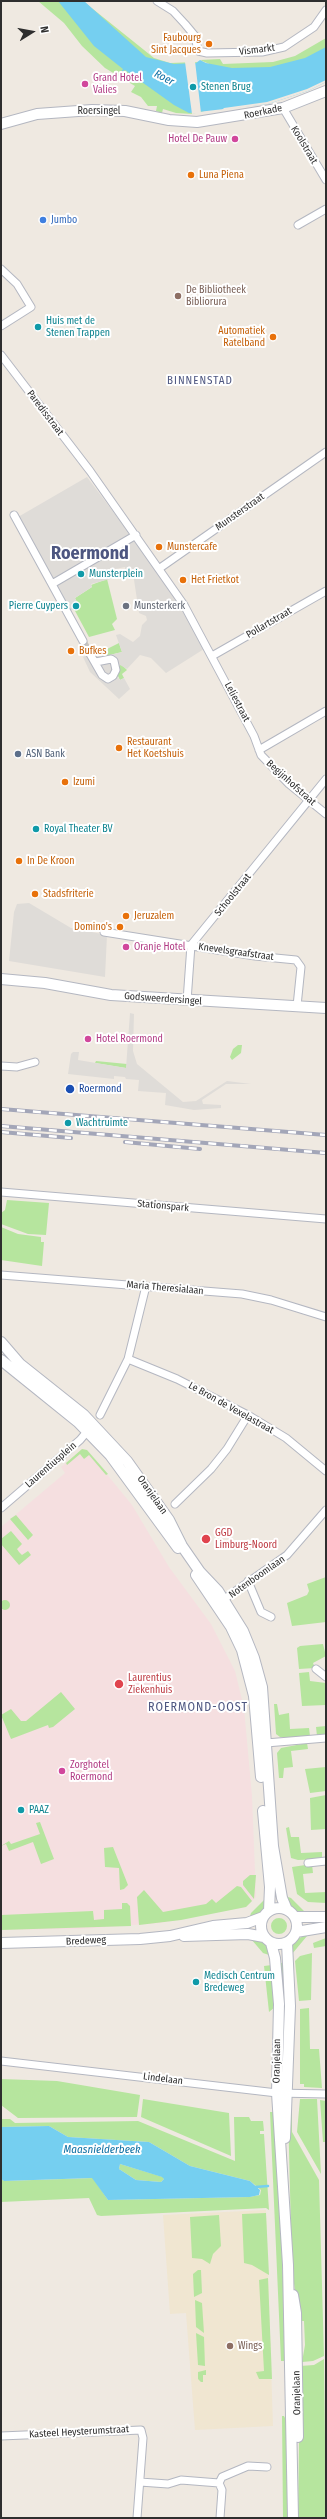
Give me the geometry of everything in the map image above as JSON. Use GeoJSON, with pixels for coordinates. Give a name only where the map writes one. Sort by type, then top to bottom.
{"type":"FeatureCollection","features":[{"type":"Feature","properties":{"kind":"street"},"geometry":{"type":"LineString","coordinates":[[157,1],[173,11]]}},
{"type":"Feature","properties":{"kind":"street"},"geometry":{"type":"LineString","coordinates":[[168,1],[173,11]]}},
{"type":"Feature","properties":{"kind":"street","name":"Vismarkt"},"geometry":{"type":"LineString","coordinates":[[173,11],[195,36],[198,51],[245,53],[284,47],[314,28],[326,10]]}},
{"type":"Feature","properties":{"kind":"street","name":"Roerkade"},"geometry":{"type":"LineString","coordinates":[[197,122],[283,108],[326,91]]}},
{"type":"Feature","properties":{"kind":"street","name":"Koolstraat"},"geometry":{"type":"LineString","coordinates":[[283,108],[326,180]]}},
{"type":"Feature","properties":{"kind":"street","name":"Roersingel"},"geometry":{"type":"LineString","coordinates":[[1,124],[36,114],[92,110],[125,111],[169,120],[197,122]]}},
{"type":"Feature","properties":{"kind":"street"},"geometry":{"type":"LineString","coordinates":[[298,225],[326,209]]}},
{"type":"Feature","properties":{"kind":"street"},"geometry":{"type":"LineString","coordinates":[[1,269],[17,284],[31,307],[1,326]]}},
{"type":"Feature","properties":{"kind":"street","name":"Paredisstraat"},"geometry":{"type":"LineString","coordinates":[[1,355],[90,471],[136,535]]}},
{"type":"Feature","properties":{"kind":"street","name":"Munsterstraat"},"geometry":{"type":"LineString","coordinates":[[160,568],[326,452]]}},
{"type":"Feature","properties":{"kind":"street"},"geometry":{"type":"LineString","coordinates":[[14,515],[83,641]]}},
{"type":"Feature","properties":{"kind":"street"},"geometry":{"type":"LineString","coordinates":[[52,584],[136,535],[184,605],[212,656]]}},
{"type":"Feature","properties":{"kind":"street","name":"Pollartstraat"},"geometry":{"type":"LineString","coordinates":[[212,656],[326,591]]}},
{"type":"Feature","properties":{"kind":"street"},"geometry":{"type":"LineString","coordinates":[[90,654],[96,662]]}},
{"type":"Feature","properties":{"kind":"street","name":"Leliestraat"},"geometry":{"type":"LineString","coordinates":[[212,656],[254,736],[259,750]]}},
{"type":"Feature","properties":{"kind":"street"},"geometry":{"type":"LineString","coordinates":[[259,750],[326,711]]}},
{"type":"Feature","properties":{"kind":"street","name":"Begijnhofstraat"},"geometry":{"type":"LineString","coordinates":[[259,750],[260,755],[309,801],[326,814]]}},
{"type":"Feature","properties":{"kind":"street","name":"Schoolstraat"},"geometry":{"type":"LineString","coordinates":[[191,945],[326,779]]}},
{"type":"Feature","properties":{"kind":"street","name":"Knevelsgraafstraat"},"geometry":{"type":"LineString","coordinates":[[104,932],[296,960],[301,967],[297,1006]]}},
{"type":"Feature","properties":{"kind":"street"},"geometry":{"type":"LineString","coordinates":[[187,1001],[191,945]]}},
{"type":"Feature","properties":{"kind":"street","name":"Godsweerdersingel"},"geometry":{"type":"LineString","coordinates":[[1,980],[41,982],[111,995],[187,1001],[326,1008]]}},
{"type":"Feature","properties":{"kind":"street"},"geometry":{"type":"LineString","coordinates":[[1,1066],[17,1067],[35,1062]]}},
{"type":"Feature","properties":{"kind":"street","name":"Stationspark"},"geometry":{"type":"LineString","coordinates":[[1,1192],[326,1219]]}},
{"type":"Feature","properties":{"kind":"street","name":"Maria Theresialaan"},"geometry":{"type":"LineString","coordinates":[[1,1275],[242,1294],[271,1300],[326,1317]]}},
{"type":"Feature","properties":{"kind":"street"},"geometry":{"type":"LineString","coordinates":[[100,1415],[128,1359],[146,1286]]}},
{"type":"Feature","properties":{"kind":"street","name":"Oranjelaan"},"geometry":{"type":"LineString","coordinates":[[3,1349],[77,1409],[220,1602],[256,1682],[266,1743],[273,1846],[282,1898],[291,1914]]}},
{"type":"Feature","properties":{"kind":"street","name":"Le Bron de Vexelastraat"},"geometry":{"type":"LineString","coordinates":[[128,1359],[177,1379],[248,1415],[286,1438],[326,1471]]}},
{"type":"Feature","properties":{"kind":"street","name":"Oranjelaan"},"geometry":{"type":"LineString","coordinates":[[1,1360],[90,1428]]}},
{"type":"Feature","properties":{"kind":"street"},"geometry":{"type":"LineString","coordinates":[[174,1504],[211,1469],[227,1449],[248,1415]]}},
{"type":"Feature","properties":{"kind":"street","name":"Laurentiusplein"},"geometry":{"type":"LineString","coordinates":[[4,1506],[90,1428]]}},
{"type":"Feature","properties":{"kind":"street","name":"Notenboomlaan"},"geometry":{"type":"LineString","coordinates":[[220,1602],[287,1555],[326,1510]]}},
{"type":"Feature","properties":{"kind":"street"},"geometry":{"type":"LineString","coordinates":[[248,1581],[261,1612],[271,1617]]}},
{"type":"Feature","properties":{"kind":"street"},"geometry":{"type":"LineString","coordinates":[[316,1669],[326,1677]]}},
{"type":"Feature","properties":{"kind":"street","name":"Oranjelaan"},"geometry":{"type":"LineString","coordinates":[[256,1682],[270,1887],[266,1914]]}},
{"type":"Feature","properties":{"kind":"street"},"geometry":{"type":"LineString","coordinates":[[266,1743],[326,1738]]}},
{"type":"Feature","properties":{"kind":"street"},"geometry":{"type":"LineString","coordinates":[[308,1863],[326,1861]]}},
{"type":"Feature","properties":{"kind":"street"},"geometry":{"type":"LineString","coordinates":[[326,1917],[291,1914],[278,1908],[266,1914],[260,1927],[267,1940],[287,1943],[296,1932],[326,1927]]}},
{"type":"Feature","properties":{"kind":"street","name":"Bredeweg"},"geometry":{"type":"LineString","coordinates":[[170,1936],[213,1926],[253,1922],[266,1914]]}},
{"type":"Feature","properties":{"kind":"street"},"geometry":{"type":"LineString","coordinates":[[291,1914],[296,1932]]}},
{"type":"Feature","properties":{"kind":"street","name":"Bredeweg"},"geometry":{"type":"LineString","coordinates":[[1,1943],[248,1934],[267,1940]]}},
{"type":"Feature","properties":{"kind":"street","name":"Oranjelaan"},"geometry":{"type":"LineString","coordinates":[[267,1940],[275,1958],[279,2004],[278,2092],[288,2265],[293,2518]]}},
{"type":"Feature","properties":{"kind":"street","name":"Oranjelaan"},"geometry":{"type":"LineString","coordinates":[[278,2092],[290,2006],[287,1943]]}},
{"type":"Feature","properties":{"kind":"street","name":"Lindelaan"},"geometry":{"type":"LineString","coordinates":[[1,2061],[278,2092],[326,2094]]}},
{"type":"Feature","properties":{"kind":"street","name":"Kasteel Heysterumstraat"},"geometry":{"type":"LineString","coordinates":[[1,2436],[141,2430],[143,2438],[137,2518]]}},
{"type":"Feature","properties":{"kind":"street"},"geometry":{"type":"LineString","coordinates":[[218,2482],[222,2477],[248,2466],[267,2467]]}},
{"type":"Feature","properties":{"kind":"street"},"geometry":{"type":"LineString","coordinates":[[140,2482],[168,2484],[181,2480],[218,2482]]}},
{"type":"Feature","properties":{"kind":"street"},"geometry":{"type":"LineString","coordinates":[[218,2482],[222,2490],[220,2518]]}},
{"type":"Feature","properties":{"kind":"shaded area","name":"Munsterplein"},"geometry":{"type":"Polygon","coordinates":[[[87,477],[157,570],[180,604],[204,649],[166,673],[151,658],[140,655],[127,669],[120,665],[117,668],[117,676],[120,680],[124,678],[130,689],[119,699],[90,672],[83,657],[95,651],[101,657],[122,652],[116,635],[120,634],[133,642],[140,636],[142,625],[147,620],[146,616],[139,613],[133,573],[126,575],[125,567],[111,570],[114,578],[91,584],[92,587],[75,598],[79,607],[70,611],[18,517],[87,477]]]}},
{"type":"Feature","properties":{"kind":"shaded area"},"geometry":{"type":"Polygon","coordinates":[[[29,903],[71,928],[107,935],[105,977],[9,961],[14,912],[17,904],[29,903]]]}},
{"type":"Feature","properties":{"kind":"shaded area"},"geometry":{"type":"Polygon","coordinates":[[[130,1013],[134,1014],[133,1051],[137,1064],[183,1102],[196,1101],[227,1081],[251,1084],[226,1084],[202,1100],[203,1104],[221,1105],[221,1108],[194,1110],[165,1105],[166,1093],[138,1091],[139,1080],[114,1076],[114,1079],[68,1074],[71,1054],[73,1052],[79,1052],[78,1060],[126,1068],[130,1013]]]}},
{"type":"Feature","properties":{"kind":"shaded area","name":"Laurentius Ziekenhuis"},"geometry":{"type":"Polygon","coordinates":[[[82,1449],[87,1450],[132,1505],[169,1567],[211,1624],[235,1671],[244,1708],[252,1796],[256,1897],[246,1907],[160,1923],[81,1929],[1,1930],[1,1527],[65,1473],[61,1467],[82,1449]]]}},
{"type":"Feature","properties":{"kind":"shaded area","name":"Wings"},"geometry":{"type":"Polygon","coordinates":[[[266,2210],[273,2426],[195,2430],[186,2313],[170,2314],[163,2215],[266,2210]]]}},
{"type":"Feature","properties":{"kind":"green space"},"geometry":{"type":"Polygon","coordinates":[[[38,1],[83,1],[154,58],[170,63],[196,62],[214,66],[200,60],[220,59],[223,64],[273,62],[295,56],[326,38],[326,81],[192,114],[176,113],[163,109],[162,113],[156,111],[157,106],[148,106],[141,97],[131,92],[135,86],[105,68],[82,46],[64,23],[38,1]]]}},
{"type":"Feature","properties":{"kind":"green space"},"geometry":{"type":"Polygon","coordinates":[[[107,579],[117,619],[112,624],[115,630],[89,637],[74,609],[79,606],[75,598],[92,587],[91,585],[107,579]]]}},
{"type":"Feature","properties":{"kind":"green space"},"geometry":{"type":"Polygon","coordinates":[[[119,643],[122,652],[106,656],[97,654],[119,643]]]}},
{"type":"Feature","properties":{"kind":"green space"},"geometry":{"type":"Polygon","coordinates":[[[121,664],[127,670],[122,674],[124,678],[120,680],[117,674],[117,668],[121,664]]]}},
{"type":"Feature","properties":{"kind":"green space"},"geometry":{"type":"Polygon","coordinates":[[[238,1045],[242,1045],[241,1053],[232,1060],[230,1057],[233,1049],[238,1045]]]}},
{"type":"Feature","properties":{"kind":"green space"},"geometry":{"type":"Polygon","coordinates":[[[96,1061],[127,1064],[126,1068],[95,1063],[96,1061]]]}},
{"type":"Feature","properties":{"kind":"green space"},"geometry":{"type":"Polygon","coordinates":[[[7,1200],[49,1203],[46,1235],[28,1234],[1,1224],[1,1213],[5,1210],[7,1200]]]}},
{"type":"Feature","properties":{"kind":"green space"},"geometry":{"type":"Polygon","coordinates":[[[1,1227],[18,1234],[41,1237],[41,1242],[44,1242],[42,1266],[1,1260],[1,1227]]]}},
{"type":"Feature","properties":{"kind":"green space"},"geometry":{"type":"Polygon","coordinates":[[[82,1449],[87,1450],[108,1474],[106,1475],[89,1455],[84,1459],[80,1454],[67,1465],[66,1463],[82,1449]]]}},
{"type":"Feature","properties":{"kind":"green space"},"geometry":{"type":"Polygon","coordinates":[[[16,1515],[33,1535],[28,1540],[10,1519],[16,1515]]]}},
{"type":"Feature","properties":{"kind":"green space"},"geometry":{"type":"Polygon","coordinates":[[[11,1531],[22,1544],[17,1549],[19,1552],[22,1555],[28,1551],[31,1555],[19,1565],[1,1544],[1,1539],[11,1531]]]}},
{"type":"Feature","properties":{"kind":"green space"},"geometry":{"type":"Polygon","coordinates":[[[326,1577],[326,1622],[292,1626],[287,1603],[307,1595],[309,1591],[307,1584],[326,1577]]]}},
{"type":"Feature","properties":{"kind":"green space"},"geometry":{"type":"Polygon","coordinates":[[[3,1600],[7,1600],[9,1601],[9,1609],[3,1610],[0,1607],[0,1603],[3,1600]]]}},
{"type":"Feature","properties":{"kind":"green space"},"geometry":{"type":"Polygon","coordinates":[[[323,1644],[326,1656],[313,1663],[315,1668],[299,1669],[297,1648],[300,1646],[323,1644]]]}},
{"type":"Feature","properties":{"kind":"green space"},"geometry":{"type":"Polygon","coordinates":[[[309,1672],[310,1681],[326,1683],[326,1705],[302,1706],[299,1673],[309,1672]]]}},
{"type":"Feature","properties":{"kind":"green space"},"geometry":{"type":"Polygon","coordinates":[[[61,1692],[75,1709],[53,1727],[49,1728],[48,1725],[11,1739],[1,1715],[11,1709],[21,1721],[26,1721],[61,1692]]]}},
{"type":"Feature","properties":{"kind":"green space"},"geometry":{"type":"Polygon","coordinates":[[[274,1704],[277,1704],[279,1715],[289,1713],[290,1729],[309,1728],[310,1736],[289,1739],[289,1737],[280,1737],[276,1734],[274,1704]]]}},
{"type":"Feature","properties":{"kind":"green space"},"geometry":{"type":"Polygon","coordinates":[[[326,1726],[326,1735],[317,1736],[316,1727],[326,1726]]]}},
{"type":"Feature","properties":{"kind":"green space"},"geometry":{"type":"Polygon","coordinates":[[[307,1743],[308,1749],[291,1751],[293,1767],[284,1768],[283,1778],[279,1778],[277,1753],[281,1748],[307,1743]]]}},
{"type":"Feature","properties":{"kind":"green space"},"geometry":{"type":"Polygon","coordinates":[[[326,1767],[326,1791],[310,1793],[305,1769],[326,1767]]]}},
{"type":"Feature","properties":{"kind":"green space"},"geometry":{"type":"Polygon","coordinates":[[[326,1795],[326,1829],[311,1830],[310,1798],[326,1795]]]}},
{"type":"Feature","properties":{"kind":"green space"},"geometry":{"type":"Polygon","coordinates":[[[40,1822],[54,1859],[41,1864],[33,1842],[9,1851],[6,1844],[1,1846],[9,1841],[11,1844],[40,1834],[36,1823],[40,1822]]]}},
{"type":"Feature","properties":{"kind":"green space"},"geometry":{"type":"Polygon","coordinates":[[[289,1827],[291,1837],[299,1837],[301,1853],[322,1852],[322,1859],[298,1860],[291,1858],[286,1828],[289,1827]]]}},
{"type":"Feature","properties":{"kind":"green space"},"geometry":{"type":"Polygon","coordinates":[[[113,1847],[128,1885],[124,1889],[120,1890],[119,1868],[105,1867],[104,1848],[113,1847]]]}},
{"type":"Feature","properties":{"kind":"green space"},"geometry":{"type":"Polygon","coordinates":[[[312,1864],[313,1873],[303,1874],[305,1893],[326,1892],[326,1903],[308,1902],[297,1894],[292,1867],[312,1864]]]}},
{"type":"Feature","properties":{"kind":"green space"},"geometry":{"type":"Polygon","coordinates":[[[250,1875],[256,1875],[254,1899],[243,1885],[243,1881],[250,1875]]]}},
{"type":"Feature","properties":{"kind":"green space"},"geometry":{"type":"Polygon","coordinates":[[[237,1886],[241,1887],[252,1901],[246,1907],[181,1920],[139,1925],[137,1897],[144,1890],[163,1912],[206,1904],[212,1899],[216,1903],[237,1886]]]}},
{"type":"Feature","properties":{"kind":"green space"},"geometry":{"type":"Polygon","coordinates":[[[285,1896],[291,1898],[306,1913],[293,1910],[285,1896]]]}},
{"type":"Feature","properties":{"kind":"green space"},"geometry":{"type":"Polygon","coordinates":[[[265,1899],[266,1907],[261,1913],[249,1919],[251,1913],[265,1899]]]}},
{"type":"Feature","properties":{"kind":"green space"},"geometry":{"type":"Polygon","coordinates":[[[122,1903],[127,1903],[130,1906],[131,1926],[1,1930],[1,1915],[93,1911],[94,1920],[104,1919],[104,1910],[122,1909],[122,1903]]]}},
{"type":"Feature","properties":{"kind":"green space"},"geometry":{"type":"Polygon","coordinates":[[[276,1918],[282,1918],[287,1923],[285,1932],[282,1934],[276,1934],[271,1929],[271,1923],[276,1918]]]}},
{"type":"Feature","properties":{"kind":"green space"},"geometry":{"type":"Polygon","coordinates":[[[309,1933],[292,1954],[292,1945],[294,1941],[309,1933]]]}},
{"type":"Feature","properties":{"kind":"green space"},"geometry":{"type":"Polygon","coordinates":[[[326,1938],[326,1946],[314,1948],[313,1943],[326,1938]]]}},
{"type":"Feature","properties":{"kind":"green space"},"geometry":{"type":"Polygon","coordinates":[[[251,1939],[260,1939],[265,1943],[272,1956],[263,1953],[251,1939]]]}},
{"type":"Feature","properties":{"kind":"green space"},"geometry":{"type":"Polygon","coordinates":[[[312,1953],[311,2000],[299,2001],[295,1961],[300,1956],[312,1953]]]}},
{"type":"Feature","properties":{"kind":"green space"},"geometry":{"type":"Polygon","coordinates":[[[279,1963],[283,1963],[286,2006],[285,2072],[280,2072],[279,1963]]]}},
{"type":"Feature","properties":{"kind":"green space"},"geometry":{"type":"Polygon","coordinates":[[[272,1965],[275,2007],[269,2012],[264,1966],[272,1965]]]}},
{"type":"Feature","properties":{"kind":"green space"},"geometry":{"type":"Polygon","coordinates":[[[309,2008],[310,2049],[319,2049],[322,2088],[304,2087],[304,2084],[300,2084],[300,2009],[309,2008]]]}},
{"type":"Feature","properties":{"kind":"green space"},"geometry":{"type":"Polygon","coordinates":[[[1,2079],[57,2081],[140,2095],[137,2117],[18,2118],[1,2105],[1,2079]]]}},
{"type":"Feature","properties":{"kind":"green space"},"geometry":{"type":"Polygon","coordinates":[[[143,2099],[229,2113],[231,2156],[141,2117],[143,2099]]]}},
{"type":"Feature","properties":{"kind":"green space"},"geometry":{"type":"Polygon","coordinates":[[[300,2099],[317,2099],[321,2174],[297,2132],[300,2099]]]}},
{"type":"Feature","properties":{"kind":"green space"},"geometry":{"type":"Polygon","coordinates":[[[320,2100],[326,2101],[326,2142],[323,2142],[320,2100]]]}},
{"type":"Feature","properties":{"kind":"green space"},"geometry":{"type":"Polygon","coordinates":[[[288,2111],[292,2112],[292,2132],[319,2180],[324,2356],[313,2361],[302,2362],[305,2345],[304,2321],[302,2321],[298,2313],[292,2269],[288,2111]]]}},
{"type":"Feature","properties":{"kind":"green space"},"geometry":{"type":"Polygon","coordinates":[[[270,2112],[275,2112],[287,2361],[281,2361],[270,2112]]]}},
{"type":"Feature","properties":{"kind":"green space"},"geometry":{"type":"Polygon","coordinates":[[[234,2117],[249,2117],[251,2121],[263,2121],[264,2131],[260,2131],[260,2134],[264,2134],[269,2210],[266,2208],[101,2216],[97,2215],[89,2198],[1,2202],[1,2179],[4,2181],[93,2178],[108,2200],[249,2197],[260,2195],[261,2190],[250,2181],[190,2166],[149,2142],[68,2137],[49,2126],[1,2127],[1,2119],[10,2119],[15,2123],[138,2121],[235,2161],[234,2117]]]}},
{"type":"Feature","properties":{"kind":"green space"},"geometry":{"type":"Polygon","coordinates":[[[120,2164],[163,2177],[164,2179],[161,2182],[136,2180],[119,2169],[120,2164]]]}},
{"type":"Feature","properties":{"kind":"green space"},"geometry":{"type":"Polygon","coordinates":[[[266,2213],[269,2275],[252,2265],[244,2263],[242,2214],[266,2213]]]}},
{"type":"Feature","properties":{"kind":"green space"},"geometry":{"type":"Polygon","coordinates":[[[219,2215],[221,2246],[213,2254],[210,2264],[202,2259],[192,2258],[190,2217],[219,2215]]]}},
{"type":"Feature","properties":{"kind":"green space"},"geometry":{"type":"Polygon","coordinates":[[[198,2270],[201,2270],[202,2293],[194,2297],[193,2274],[198,2270]]]}},
{"type":"Feature","properties":{"kind":"green space"},"geometry":{"type":"Polygon","coordinates":[[[268,2278],[272,2379],[259,2379],[256,2372],[264,2371],[259,2280],[268,2278]]]}},
{"type":"Feature","properties":{"kind":"green space"},"geometry":{"type":"Polygon","coordinates":[[[195,2300],[202,2303],[204,2333],[196,2327],[195,2300]]]}},
{"type":"Feature","properties":{"kind":"green space"},"geometry":{"type":"Polygon","coordinates":[[[196,2333],[204,2337],[205,2366],[198,2365],[196,2333]]]}},
{"type":"Feature","properties":{"kind":"green space"},"geometry":{"type":"Polygon","coordinates":[[[324,2359],[326,2518],[298,2518],[300,2366],[314,2365],[324,2359]]]}},
{"type":"Feature","properties":{"kind":"green space"},"geometry":{"type":"Polygon","coordinates":[[[206,2370],[206,2375],[203,2375],[203,2382],[201,2382],[198,2379],[198,2372],[206,2370]]]}},
{"type":"Feature","properties":{"kind":"green space"},"geometry":{"type":"Polygon","coordinates":[[[282,2416],[284,2416],[288,2424],[289,2518],[283,2518],[282,2416]]]}},
{"type":"Feature","properties":{"kind":"water","name":"Roer"},"geometry":{"type":"Polygon","coordinates":[[[58,1],[84,1],[146,57],[174,64],[196,63],[200,60],[206,63],[232,68],[270,67],[305,58],[326,47],[326,82],[308,91],[268,104],[189,113],[174,105],[125,70],[121,72],[123,69],[94,46],[58,1]]]}},
{"type":"Feature","properties":{"kind":"water"},"geometry":{"type":"Polygon","coordinates":[[[49,2126],[68,2137],[149,2142],[190,2166],[250,2181],[260,2190],[259,2195],[250,2197],[108,2200],[92,2178],[4,2181],[1,2179],[1,2127],[49,2126]],[[120,2164],[119,2169],[136,2180],[161,2182],[164,2179],[162,2177],[120,2164]]]}},
{"type":"Feature","properties":{"kind":"pier","name":"Stenen Brug"},"geometry":{"type":"Polygon","coordinates":[[[195,61],[201,113],[192,114],[185,62],[195,61]]]}},
{"type":"Feature","properties":{"kind":"pier"},"geometry":{"type":"Polygon","coordinates":[[[326,80],[326,82],[308,91],[268,104],[222,110],[224,108],[267,102],[307,89],[326,80]]]}},
{"type":"Feature","properties":{"kind":"waterway","name":"Maasnielderbeek"},"geometry":{"type":"LineString","coordinates":[[255,2187],[268,2186]]}},
{"type":"Feature","properties":{"kind":"tunnel"},"geometry":{"type":"LineString","coordinates":[[83,641],[90,654]]}},
{"type":"Feature","properties":{"kind":"railway"},"geometry":{"type":"LineString","coordinates":[[1,1109],[326,1135]]}},
{"type":"Feature","properties":{"kind":"railway"},"geometry":{"type":"LineString","coordinates":[[1,1126],[326,1153]]}},
{"type":"Feature","properties":{"kind":"railway"},"geometry":{"type":"LineString","coordinates":[[1,1132],[71,1138]]}},
{"type":"Feature","properties":{"kind":"railway"},"geometry":{"type":"LineString","coordinates":[[125,1142],[200,1149]]}},
{"type":"Feature","properties":{"kind":"place","name":"Faubourg Sint Jacques"},"geometry":{"type":"Point","coordinates":[209,44]}},
{"type":"Feature","properties":{"kind":"place","name":"Grand Hotel Valies"},"geometry":{"type":"Point","coordinates":[85,84]}},
{"type":"Feature","properties":{"kind":"place","name":"Stenen Brug"},"geometry":{"type":"Point","coordinates":[193,87]}},
{"type":"Feature","properties":{"kind":"place","name":"Hotel De Pauw"},"geometry":{"type":"Point","coordinates":[235,139]}},
{"type":"Feature","properties":{"kind":"place","name":"Luna Piena"},"geometry":{"type":"Point","coordinates":[191,175]}},
{"type":"Feature","properties":{"kind":"place","name":"Jumbo"},"geometry":{"type":"Point","coordinates":[43,220]}},
{"type":"Feature","properties":{"kind":"place","name":"De Bibliotheek Bibliorura"},"geometry":{"type":"Point","coordinates":[178,296]}},
{"type":"Feature","properties":{"kind":"place","name":"Huis met de Stenen Trappen"},"geometry":{"type":"Point","coordinates":[38,327]}},
{"type":"Feature","properties":{"kind":"place","name":"Automatiek Ratelband"},"geometry":{"type":"Point","coordinates":[273,337]}},
{"type":"Feature","properties":{"kind":"place","name":"Munstercafe"},"geometry":{"type":"Point","coordinates":[159,547]}},
{"type":"Feature","properties":{"kind":"place","name":"Munsterplein"},"geometry":{"type":"Point","coordinates":[81,574]}},
{"type":"Feature","properties":{"kind":"place","name":"Het Frietkot"},"geometry":{"type":"Point","coordinates":[183,580]}},
{"type":"Feature","properties":{"kind":"place","name":"Pierre Cuypers"},"geometry":{"type":"Point","coordinates":[76,606]}},
{"type":"Feature","properties":{"kind":"place","name":"Munsterkerk"},"geometry":{"type":"Point","coordinates":[126,606]}},
{"type":"Feature","properties":{"kind":"place","name":"Bufkes"},"geometry":{"type":"Point","coordinates":[71,651]}},
{"type":"Feature","properties":{"kind":"place","name":"Restaurant Het Koetshuis"},"geometry":{"type":"Point","coordinates":[119,748]}},
{"type":"Feature","properties":{"kind":"place","name":"ASN Bank"},"geometry":{"type":"Point","coordinates":[18,754]}},
{"type":"Feature","properties":{"kind":"place","name":"Izumi"},"geometry":{"type":"Point","coordinates":[65,782]}},
{"type":"Feature","properties":{"kind":"place","name":"Royal Theater BV"},"geometry":{"type":"Point","coordinates":[36,829]}},
{"type":"Feature","properties":{"kind":"place","name":"In De Kroon"},"geometry":{"type":"Point","coordinates":[19,861]}},
{"type":"Feature","properties":{"kind":"place","name":"Stadsfriterie"},"geometry":{"type":"Point","coordinates":[35,894]}},
{"type":"Feature","properties":{"kind":"place","name":"Jeruzalem"},"geometry":{"type":"Point","coordinates":[126,916]}},
{"type":"Feature","properties":{"kind":"place","name":"Domino's"},"geometry":{"type":"Point","coordinates":[120,927]}},
{"type":"Feature","properties":{"kind":"place","name":"Oranje Hotel"},"geometry":{"type":"Point","coordinates":[126,947]}},
{"type":"Feature","properties":{"kind":"place","name":"Hotel Roermond"},"geometry":{"type":"Point","coordinates":[88,1039]}},
{"type":"Feature","properties":{"kind":"place","name":"Roermond"},"geometry":{"type":"Point","coordinates":[70,1089]}},
{"type":"Feature","properties":{"kind":"place","name":"Wachtruimte"},"geometry":{"type":"Point","coordinates":[68,1123]}},
{"type":"Feature","properties":{"kind":"place","name":"GGD Limburg-Noord"},"geometry":{"type":"Point","coordinates":[206,1539]}},
{"type":"Feature","properties":{"kind":"place","name":"Laurentius Ziekenhuis"},"geometry":{"type":"Point","coordinates":[119,1684]}},
{"type":"Feature","properties":{"kind":"place","name":"Zorghotel Roermond"},"geometry":{"type":"Point","coordinates":[62,1771]}},
{"type":"Feature","properties":{"kind":"place","name":"PAAZ"},"geometry":{"type":"Point","coordinates":[21,1810]}},
{"type":"Feature","properties":{"kind":"place","name":"Medisch Centrum Bredeweg"},"geometry":{"type":"Point","coordinates":[196,1982]}},
{"type":"Feature","properties":{"kind":"place","name":"Wings"},"geometry":{"type":"Point","coordinates":[230,2346]}},
{"type":"Feature","properties":{"kind":"district","name":"BINNENSTAD"},"geometry":{"type":"Point","coordinates":[200,381]}},
{"type":"Feature","properties":{"kind":"district","name":"Roermond"},"geometry":{"type":"Point","coordinates":[90,554]}},
{"type":"Feature","properties":{"kind":"district","name":"ROERMOND-OOST"},"geometry":{"type":"Point","coordinates":[198,1708]}}]}
